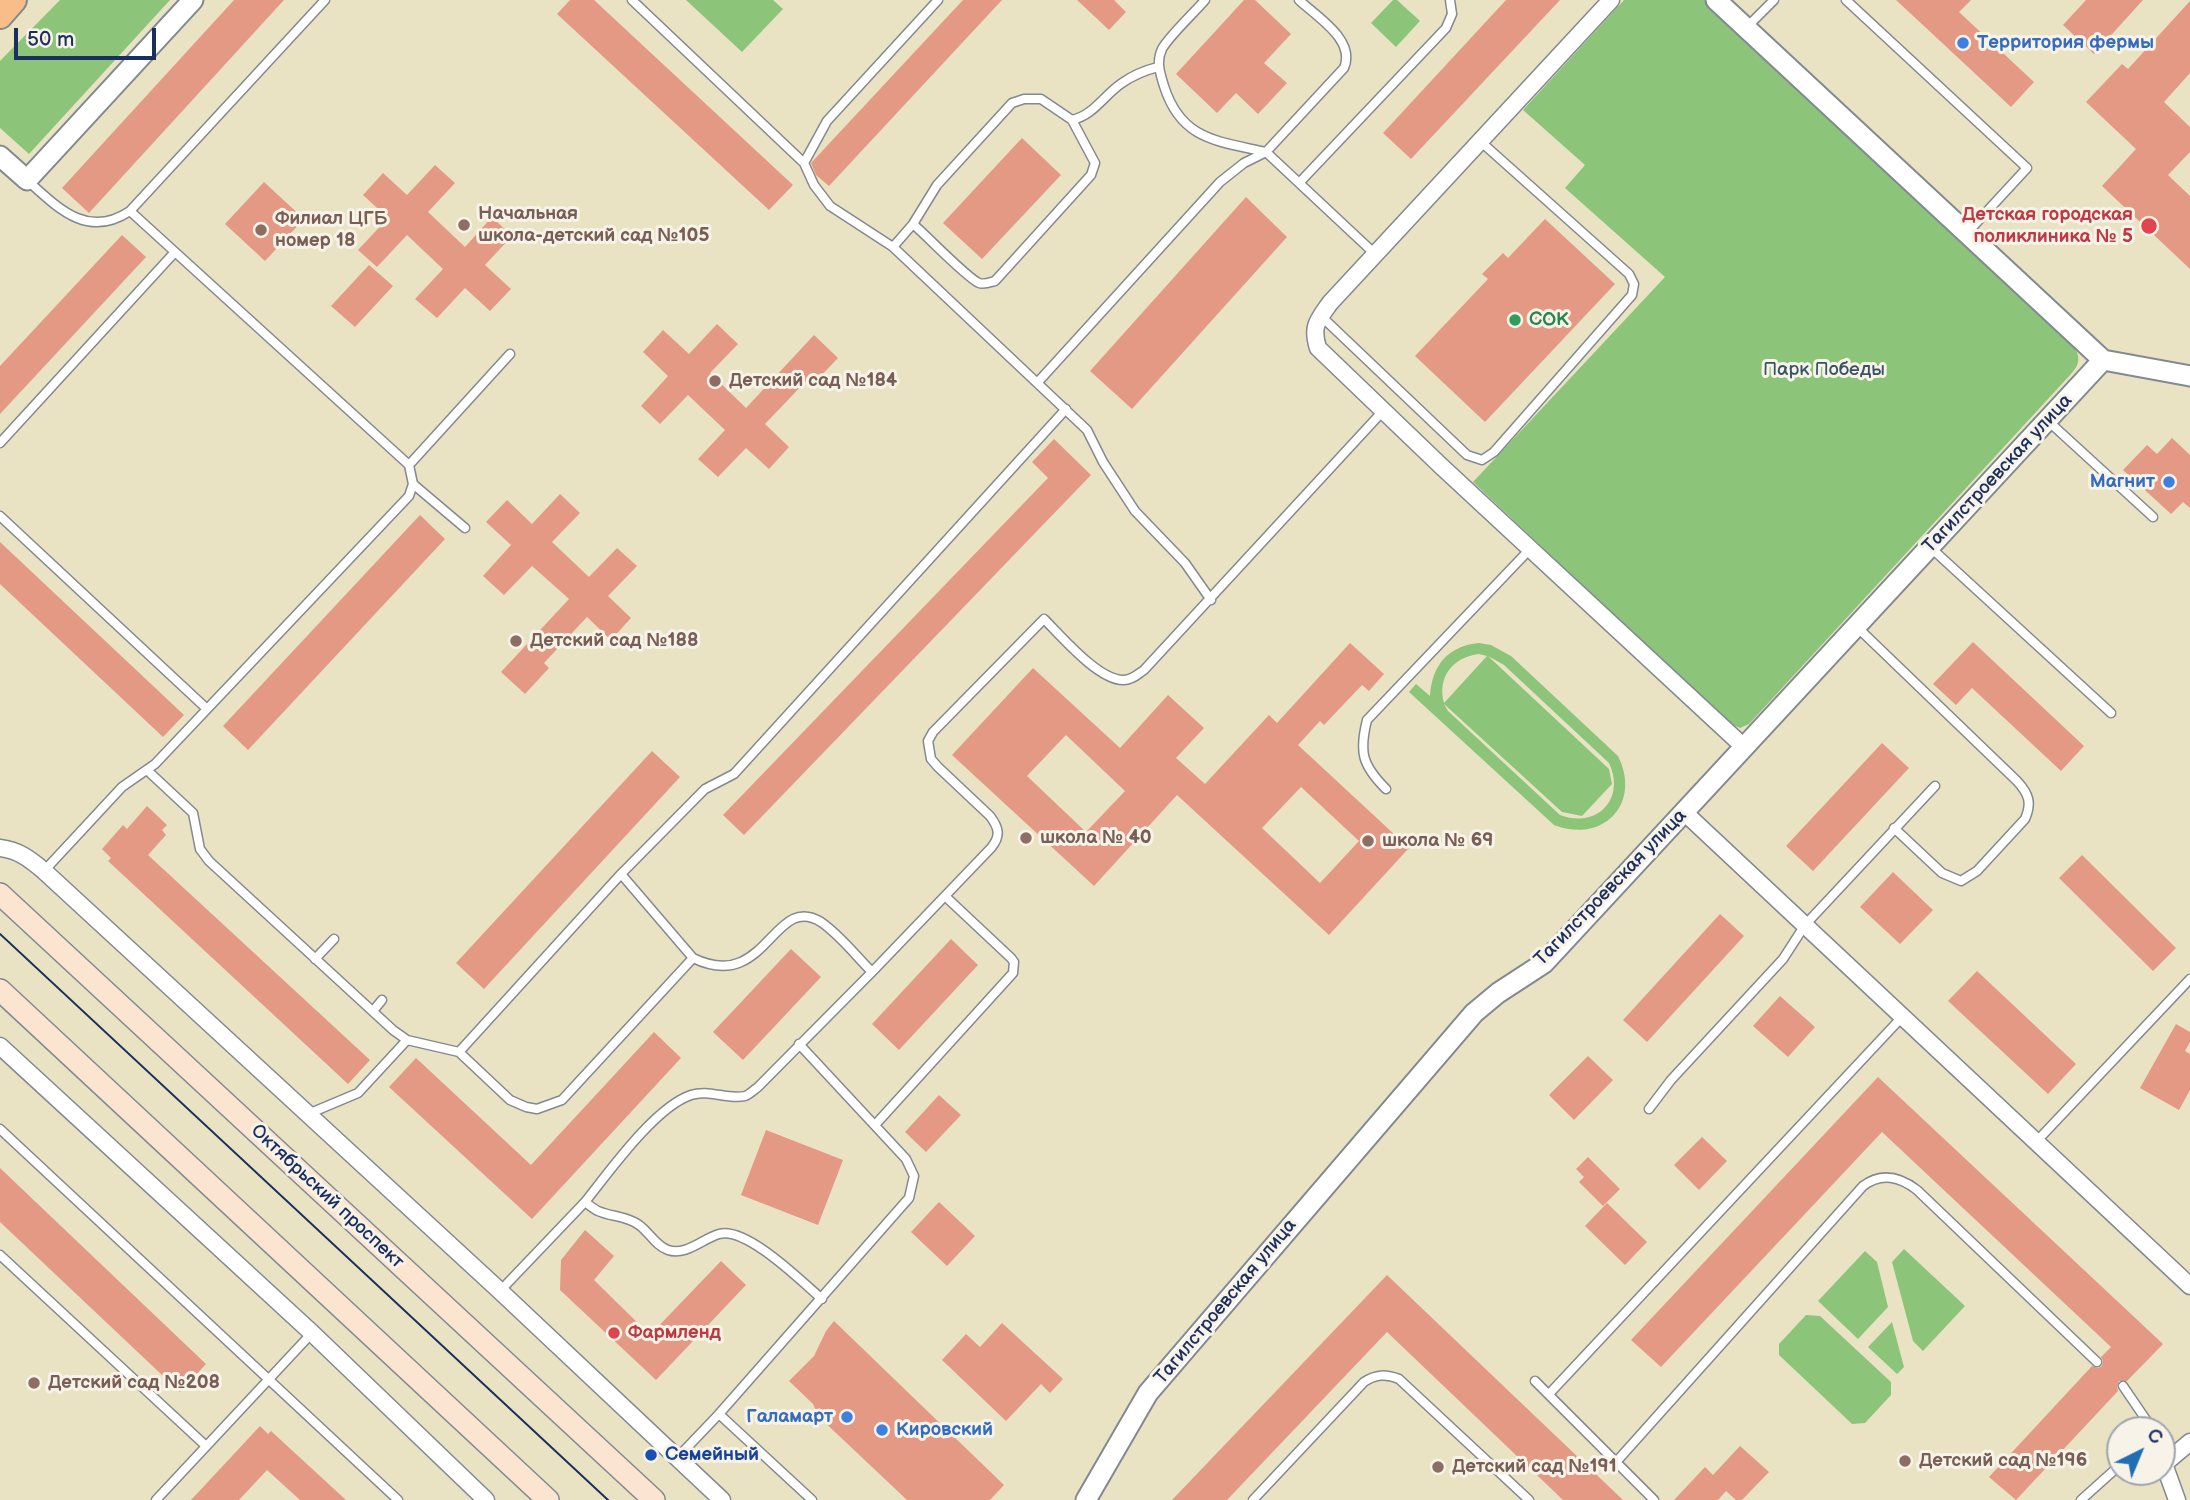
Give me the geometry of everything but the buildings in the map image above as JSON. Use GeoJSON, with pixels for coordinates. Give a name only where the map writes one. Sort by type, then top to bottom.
{"type":"FeatureCollection","features":[{"type":"Feature","properties":{"kind":"main road"},"geometry":{"type":"LineString","coordinates":[[0,16],[14,0]]}},
{"type":"Feature","properties":{"kind":"main road","name":"Октябрьский проспект"},"geometry":{"type":"LineString","coordinates":[[0,894],[654,1500]]}},
{"type":"Feature","properties":{"kind":"main road"},"geometry":{"type":"LineString","coordinates":[[0,990],[548,1500]]}},
{"type":"Feature","properties":{"kind":"street"},"geometry":{"type":"LineString","coordinates":[[0,156],[27,180],[193,0]]}},
{"type":"Feature","properties":{"kind":"street"},"geometry":{"type":"LineString","coordinates":[[1612,0],[1375,254],[1321,316],[1315,325],[1314,336],[1318,348],[1383,411],[1744,747]]}},
{"type":"Feature","properties":{"kind":"street"},"geometry":{"type":"LineString","coordinates":[[1716,0],[2103,360],[2190,376]]}},
{"type":"Feature","properties":{"kind":"street","name":"Тагилстроевская улица"},"geometry":{"type":"LineString","coordinates":[[1086,1500],[1148,1394],[1474,1013],[1498,993],[1544,963],[2103,360]]}},
{"type":"Feature","properties":{"kind":"street"},"geometry":{"type":"LineString","coordinates":[[1684,812],[2190,1286]]}},
{"type":"Feature","properties":{"kind":"street"},"geometry":{"type":"LineString","coordinates":[[0,848],[16,851],[44,871],[500,1291],[722,1500]]}},
{"type":"Feature","properties":{"kind":"street"},"geometry":{"type":"LineString","coordinates":[[0,1046],[312,1333],[486,1500]]}},
{"type":"Feature","properties":{"kind":"lane"},"geometry":{"type":"LineString","coordinates":[[27,180],[51,202],[77,219],[94,223],[111,222],[131,211],[325,0]]}},
{"type":"Feature","properties":{"kind":"lane"},"geometry":{"type":"LineString","coordinates":[[632,0],[804,163],[814,186],[830,206],[893,247],[1087,430],[1103,462],[1135,511],[1185,564],[1211,600]]}},
{"type":"Feature","properties":{"kind":"lane"},"geometry":{"type":"LineString","coordinates":[[804,163],[828,121],[938,0]]}},
{"type":"Feature","properties":{"kind":"lane"},"geometry":{"type":"LineString","coordinates":[[1205,0],[1162,48],[1158,67],[1170,104],[1184,122],[1205,138],[1266,152],[1375,254]]}},
{"type":"Feature","properties":{"kind":"lane"},"geometry":{"type":"LineString","coordinates":[[1038,382],[1220,181],[1244,163],[1266,152],[1344,68],[1348,60],[1344,43],[1299,0]]}},
{"type":"Feature","properties":{"kind":"lane"},"geometry":{"type":"LineString","coordinates":[[1300,182],[1446,29],[1452,14],[1450,0]]}},
{"type":"Feature","properties":{"kind":"lane"},"geometry":{"type":"LineString","coordinates":[[1746,28],[1774,0]]}},
{"type":"Feature","properties":{"kind":"lane"},"geometry":{"type":"LineString","coordinates":[[1846,0],[2027,168],[1967,233]]}},
{"type":"Feature","properties":{"kind":"lane"},"geometry":{"type":"LineString","coordinates":[[1072,120],[1093,110],[1121,84],[1158,67]]}},
{"type":"Feature","properties":{"kind":"lane"},"geometry":{"type":"LineString","coordinates":[[893,247],[914,224],[937,185],[1012,103],[1024,99],[1041,99],[1072,120],[1095,163],[1091,175],[995,281],[980,284],[914,224]]}},
{"type":"Feature","properties":{"kind":"lane"},"geometry":{"type":"LineString","coordinates":[[1321,316],[1467,455],[1482,460],[1494,452],[1632,295],[1634,284],[1629,274],[1480,141]]}},
{"type":"Feature","properties":{"kind":"lane"},"geometry":{"type":"LineString","coordinates":[[44,871],[122,787],[148,771],[409,496],[413,484],[409,465],[131,211]]}},
{"type":"Feature","properties":{"kind":"lane"},"geometry":{"type":"LineString","coordinates":[[0,443],[175,252]]}},
{"type":"Feature","properties":{"kind":"lane"},"geometry":{"type":"LineString","coordinates":[[409,465],[510,354]]}},
{"type":"Feature","properties":{"kind":"lane"},"geometry":{"type":"LineString","coordinates":[[458,1052],[621,874],[705,789],[734,774],[1066,409]]}},
{"type":"Feature","properties":{"kind":"lane"},"geometry":{"type":"LineString","coordinates":[[500,1291],[584,1202],[631,1146],[673,1104],[690,1095],[705,1092],[745,1096],[758,1087],[991,849],[999,834],[990,816],[931,759],[928,741],[933,732],[1044,619],[1099,671],[1111,678],[1133,678],[1144,670],[1211,600],[1383,411]]}},
{"type":"Feature","properties":{"kind":"lane"},"geometry":{"type":"LineString","coordinates":[[2047,420],[2153,517]]}},
{"type":"Feature","properties":{"kind":"lane"},"geometry":{"type":"LineString","coordinates":[[413,484],[465,528]]}},
{"type":"Feature","properties":{"kind":"lane"},"geometry":{"type":"LineString","coordinates":[[0,516],[207,709]]}},
{"type":"Feature","properties":{"kind":"lane"},"geometry":{"type":"LineString","coordinates":[[1930,547],[2111,713]]}},
{"type":"Feature","properties":{"kind":"lane"},"geometry":{"type":"LineString","coordinates":[[1386,789],[1365,762],[1362,742],[1367,720],[1531,548]]}},
{"type":"Feature","properties":{"kind":"lane"},"geometry":{"type":"LineString","coordinates":[[1857,627],[2017,781],[2029,798],[2025,819],[1978,871],[1961,881],[1942,873],[1894,828]]}},
{"type":"Feature","properties":{"kind":"lane"},"geometry":{"type":"LineString","coordinates":[[148,771],[193,813],[196,836],[204,855],[315,959],[407,1040],[458,1052],[510,1100],[537,1109],[562,1100],[694,958]]}},
{"type":"Feature","properties":{"kind":"lane"},"geometry":{"type":"LineString","coordinates":[[1649,1109],[1671,1080],[1783,959],[1805,925],[1935,786]]}},
{"type":"Feature","properties":{"kind":"lane"},"geometry":{"type":"LineString","coordinates":[[621,874],[694,958],[708,965],[732,967],[749,960],[779,928],[794,919],[807,917],[820,921],[872,972]]}},
{"type":"Feature","properties":{"kind":"lane"},"geometry":{"type":"LineString","coordinates":[[875,1125],[1013,973],[1014,962],[1011,957],[946,897]]}},
{"type":"Feature","properties":{"kind":"lane"},"geometry":{"type":"LineString","coordinates":[[315,959],[334,939]]}},
{"type":"Feature","properties":{"kind":"lane"},"geometry":{"type":"LineString","coordinates":[[2036,1142],[2190,979]]}},
{"type":"Feature","properties":{"kind":"lane"},"geometry":{"type":"LineString","coordinates":[[373,1011],[382,1000]]}},
{"type":"Feature","properties":{"kind":"lane"},"geometry":{"type":"LineString","coordinates":[[1549,1394],[1903,1016]]}},
{"type":"Feature","properties":{"kind":"lane"},"geometry":{"type":"LineString","coordinates":[[307,1115],[358,1093],[407,1040]]}},
{"type":"Feature","properties":{"kind":"lane"},"geometry":{"type":"LineString","coordinates":[[678,1457],[909,1198],[914,1176],[911,1167],[799,1044]]}},
{"type":"Feature","properties":{"kind":"lane"},"geometry":{"type":"LineString","coordinates":[[0,1129],[398,1500]]}},
{"type":"Feature","properties":{"kind":"lane"},"geometry":{"type":"LineString","coordinates":[[1617,1461],[1863,1186],[1874,1178],[1904,1180],[1917,1190],[2096,1362]]}},
{"type":"Feature","properties":{"kind":"lane"},"geometry":{"type":"LineString","coordinates":[[584,1202],[600,1212],[620,1216],[638,1224],[669,1250],[685,1249],[720,1233],[733,1233],[776,1261],[822,1298]]}},
{"type":"Feature","properties":{"kind":"lane"},"geometry":{"type":"LineString","coordinates":[[0,1255],[206,1446]]}},
{"type":"Feature","properties":{"kind":"lane"},"geometry":{"type":"LineString","coordinates":[[156,1500],[312,1333]]}},
{"type":"Feature","properties":{"kind":"lane"},"geometry":{"type":"LineString","coordinates":[[1253,1500],[1364,1382],[1372,1377],[1389,1375],[1399,1379],[1529,1500]]}},
{"type":"Feature","properties":{"kind":"lane"},"geometry":{"type":"LineString","coordinates":[[1535,1381],[1654,1500]]}},
{"type":"Feature","properties":{"kind":"lane"},"geometry":{"type":"LineString","coordinates":[[2123,1386],[2143,1416]]}},
{"type":"Feature","properties":{"kind":"lane"},"geometry":{"type":"LineString","coordinates":[[719,1414],[812,1500]]}},
{"type":"Feature","properties":{"kind":"lane"},"geometry":{"type":"LineString","coordinates":[[2081,1500],[2106,1478]]}},
{"type":"Feature","properties":{"kind":"green space"},"geometry":{"type":"Polygon","coordinates":[[[60,0],[170,0],[29,154],[0,128],[0,61],[60,0]]]}},
{"type":"Feature","properties":{"kind":"green space"},"geometry":{"type":"Polygon","coordinates":[[[686,0],[773,0],[783,9],[742,52],[686,0]]]}},
{"type":"Feature","properties":{"kind":"green space"},"geometry":{"type":"Polygon","coordinates":[[[1393,0],[1397,0],[1420,21],[1396,47],[1371,23],[1393,0]]]}},
{"type":"Feature","properties":{"kind":"green space","name":"Парк Победы"},"geometry":{"type":"Polygon","coordinates":[[[1624,0],[1704,0],[2073,345],[2078,357],[2078,364],[2071,374],[1749,724],[1740,728],[1729,723],[1473,482],[1665,277],[1565,188],[1585,165],[1523,110],[1624,0]]]}},
{"type":"Feature","properties":{"kind":"green space"},"geometry":{"type":"Polygon","coordinates":[[[1468,645],[1491,645],[1511,656],[1618,756],[1624,774],[1625,790],[1621,804],[1613,816],[1588,829],[1554,825],[1409,692],[1416,684],[1430,696],[1438,666],[1450,653],[1468,645]],[[1479,654],[1462,659],[1449,670],[1443,685],[1444,703],[1487,656],[1479,654]],[[1488,656],[1609,769],[1612,784],[1582,816],[1562,812],[1444,704],[1448,711],[1560,815],[1586,818],[1605,808],[1614,788],[1609,763],[1504,665],[1488,656]]]}},
{"type":"Feature","properties":{"kind":"green space"},"geometry":{"type":"Polygon","coordinates":[[[1904,1249],[1965,1306],[1923,1351],[1913,1341],[1892,1262],[1904,1249]]]}},
{"type":"Feature","properties":{"kind":"green space"},"geometry":{"type":"Polygon","coordinates":[[[1865,1251],[1877,1262],[1888,1307],[1858,1339],[1818,1301],[1865,1251]]]}},
{"type":"Feature","properties":{"kind":"green space"},"geometry":{"type":"Polygon","coordinates":[[[1806,1315],[1820,1316],[1891,1382],[1891,1395],[1865,1423],[1852,1424],[1779,1355],[1779,1344],[1806,1315]]]}},
{"type":"Feature","properties":{"kind":"green space"},"geometry":{"type":"Polygon","coordinates":[[[1892,1322],[1904,1367],[1897,1374],[1868,1347],[1892,1322]]]}},
{"type":"Feature","properties":{"kind":"tram line"},"geometry":{"type":"LineString","coordinates":[[0,934],[608,1500]]}},
{"type":"Feature","properties":{"kind":"place","name":"Территория фермы"},"geometry":{"type":"Point","coordinates":[1963,43]}},
{"type":"Feature","properties":{"kind":"place","name":"Начальная школа-детский сад №105"},"geometry":{"type":"Point","coordinates":[464,225]}},
{"type":"Feature","properties":{"kind":"place","name":"Детская городская поликлиника № 5"},"geometry":{"type":"Point","coordinates":[2149,226]}},
{"type":"Feature","properties":{"kind":"place","name":"Филиал ЦГБ номер 18"},"geometry":{"type":"Point","coordinates":[261,230]}},
{"type":"Feature","properties":{"kind":"place","name":"СОК"},"geometry":{"type":"Point","coordinates":[1515,320]}},
{"type":"Feature","properties":{"kind":"place","name":"Детский сад №184"},"geometry":{"type":"Point","coordinates":[715,381]}},
{"type":"Feature","properties":{"kind":"place","name":"Магнит"},"geometry":{"type":"Point","coordinates":[2169,482]}},
{"type":"Feature","properties":{"kind":"place","name":"Детский сад №188"},"geometry":{"type":"Point","coordinates":[516,641]}},
{"type":"Feature","properties":{"kind":"place","name":"школа № 40"},"geometry":{"type":"Point","coordinates":[1026,838]}},
{"type":"Feature","properties":{"kind":"place","name":"школа № 69"},"geometry":{"type":"Point","coordinates":[1368,841]}},
{"type":"Feature","properties":{"kind":"place","name":"Фармленд"},"geometry":{"type":"Point","coordinates":[614,1333]}},
{"type":"Feature","properties":{"kind":"place","name":"Детский сад №208"},"geometry":{"type":"Point","coordinates":[34,1383]}},
{"type":"Feature","properties":{"kind":"place","name":"Галамарт"},"geometry":{"type":"Point","coordinates":[847,1417]}},
{"type":"Feature","properties":{"kind":"place","name":"Кировский"},"geometry":{"type":"Point","coordinates":[882,1430]}},
{"type":"Feature","properties":{"kind":"place","name":"Семейный"},"geometry":{"type":"Point","coordinates":[651,1455]}},
{"type":"Feature","properties":{"kind":"place","name":"Детский сад №196"},"geometry":{"type":"Point","coordinates":[1905,1461]}},
{"type":"Feature","properties":{"kind":"place","name":"Детский сад №191"},"geometry":{"type":"Point","coordinates":[1438,1467]}}]}
